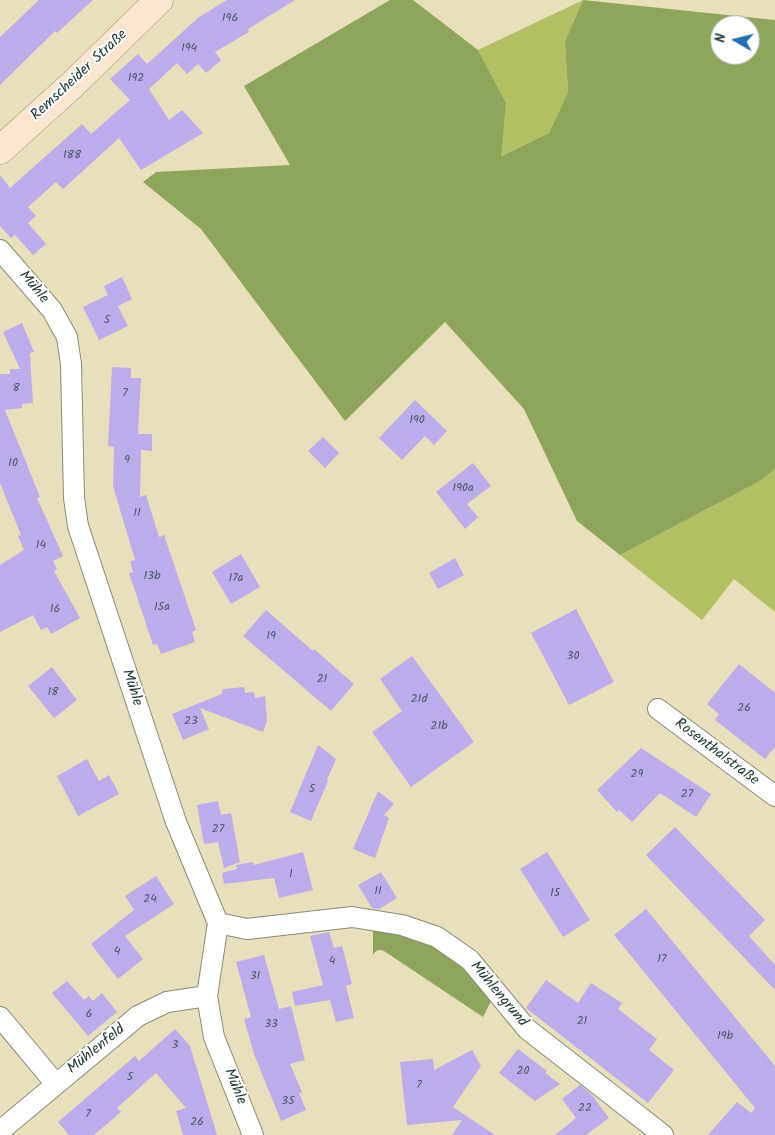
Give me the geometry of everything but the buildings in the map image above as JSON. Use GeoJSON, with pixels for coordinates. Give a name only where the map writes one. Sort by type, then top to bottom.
{"type":"FeatureCollection","features":[{"type":"Feature","properties":{"kind":"main road","name":"Remscheider Straße"},"geometry":{"type":"LineString","coordinates":[[0,150],[72,85],[159,0]]}},
{"type":"Feature","properties":{"kind":"street","name":"Mühle"},"geometry":{"type":"LineString","coordinates":[[0,250],[52,310],[67,337],[71,364],[74,498],[78,526],[176,822],[218,923],[207,996],[214,1037],[252,1135]]}},
{"type":"Feature","properties":{"kind":"street","name":"Rosenthalstraße"},"geometry":{"type":"LineString","coordinates":[[658,709],[775,796]]}},
{"type":"Feature","properties":{"kind":"street","name":"Mühlengrund"},"geometry":{"type":"LineString","coordinates":[[218,923],[247,929],[352,917],[402,925],[437,937],[470,960],[527,1029],[663,1135]]}},
{"type":"Feature","properties":{"kind":"street","name":"Mühlenfeld"},"geometry":{"type":"LineString","coordinates":[[0,1131],[55,1083],[138,1016],[167,1002],[207,996]]}},
{"type":"Feature","properties":{"kind":"street"},"geometry":{"type":"LineString","coordinates":[[0,1017],[55,1083]]}},
{"type":"Feature","properties":{"kind":"green space"},"geometry":{"type":"Polygon","coordinates":[[[390,0],[413,0],[478,50],[506,103],[501,156],[549,133],[568,92],[565,41],[583,0],[727,15],[710,15],[710,65],[760,65],[760,18],[775,20],[775,469],[760,481],[620,555],[577,521],[524,409],[445,322],[345,421],[201,229],[143,182],[156,172],[290,165],[244,86],[390,0]]]}},
{"type":"Feature","properties":{"kind":"green space"},"geometry":{"type":"Polygon","coordinates":[[[583,0],[565,41],[568,92],[549,133],[500,156],[506,103],[478,50],[583,0]]]}},
{"type":"Feature","properties":{"kind":"green space"},"geometry":{"type":"Polygon","coordinates":[[[775,469],[775,612],[734,579],[702,620],[620,555],[760,481],[775,469]]]}},
{"type":"Feature","properties":{"kind":"green space"},"geometry":{"type":"Polygon","coordinates":[[[373,930],[401,933],[422,940],[466,967],[493,997],[483,1017],[384,951],[377,950],[373,955],[373,930]]]}}]}
